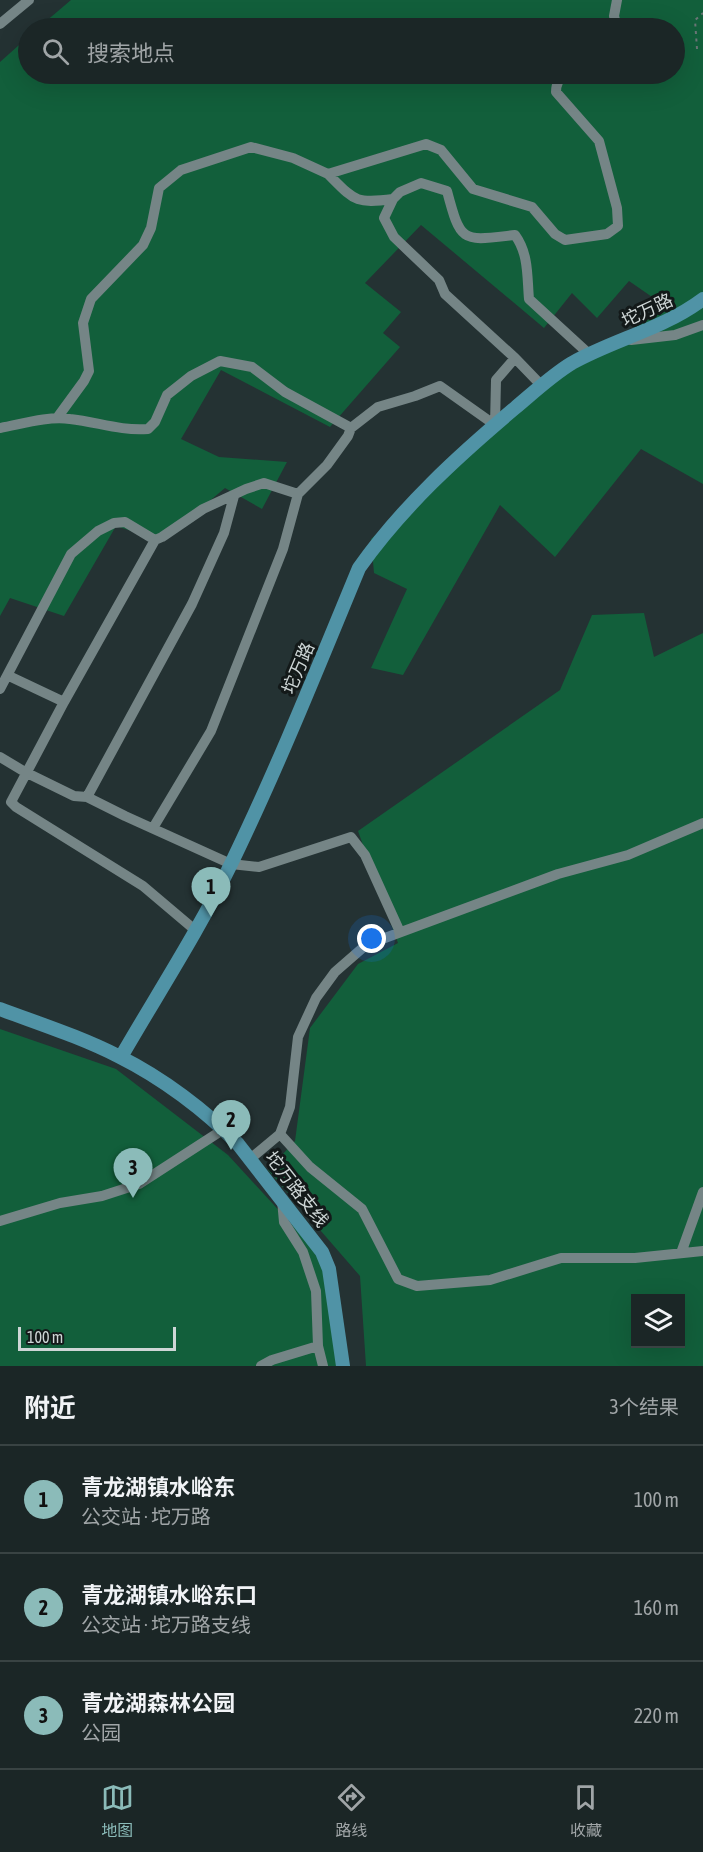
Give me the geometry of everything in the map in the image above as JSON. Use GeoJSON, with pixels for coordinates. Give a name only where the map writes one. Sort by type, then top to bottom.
{"type":"FeatureCollection","features":[{"type":"Feature","properties":{"kind":"main road","name":"坨万路"},"geometry":{"type":"LineString","coordinates":[[121,1058],[231,864],[281,756],[359,567],[382,536],[416,498],[495,425],[569,365],[589,354],[673,319],[703,299]]}},
{"type":"Feature","properties":{"kind":"main road"},"geometry":{"type":"LineString","coordinates":[[0,1009],[81,1039],[121,1058]]}},
{"type":"Feature","properties":{"kind":"main road","name":"坨万路支线"},"geometry":{"type":"LineString","coordinates":[[121,1058],[161,1082],[224,1129],[322,1252],[329,1269],[343,1366]]}},
{"type":"Feature","properties":{"kind":"street"},"geometry":{"type":"LineString","coordinates":[[0,24],[29,0]]}},
{"type":"Feature","properties":{"kind":"street"},"geometry":{"type":"LineString","coordinates":[[615,18],[617,0]]}},
{"type":"Feature","properties":{"kind":"street"},"geometry":{"type":"LineString","coordinates":[[328,174],[426,144],[441,150],[473,189],[532,207],[555,234],[565,240],[607,234],[618,226],[617,208],[599,141],[556,92],[557,84]]}},
{"type":"Feature","properties":{"kind":"street"},"geometry":{"type":"LineString","coordinates":[[57,418],[89,371],[83,323],[91,299],[142,245],[151,228],[159,188],[181,170],[251,147],[293,158],[328,174],[350,196],[366,202],[393,200]]}},
{"type":"Feature","properties":{"kind":"street"},"geometry":{"type":"LineString","coordinates":[[542,386],[516,358],[445,294],[439,280],[394,237],[384,218],[400,192],[421,183],[447,191],[456,224],[467,237],[474,239],[515,235],[521,243],[526,258],[529,299],[589,354]]}},
{"type":"Feature","properties":{"kind":"street"},"geometry":{"type":"LineString","coordinates":[[622,341],[675,335],[703,325]]}},
{"type":"Feature","properties":{"kind":"street"},"geometry":{"type":"LineString","coordinates":[[495,425],[496,380],[516,358]]}},
{"type":"Feature","properties":{"kind":"street"},"geometry":{"type":"LineString","coordinates":[[0,428],[57,418],[128,431],[148,429],[155,422],[167,394],[191,376],[220,361],[252,367],[285,392],[351,428]]}},
{"type":"Feature","properties":{"kind":"street"},"geometry":{"type":"LineString","coordinates":[[153,828],[210,731],[283,549],[298,494],[327,465],[348,436],[351,428],[378,406],[415,396],[440,386],[495,425]]}},
{"type":"Feature","properties":{"kind":"street"},"geometry":{"type":"LineString","coordinates":[[195,930],[143,886],[10,802],[155,540],[203,509],[264,483],[298,494]]}},
{"type":"Feature","properties":{"kind":"street"},"geometry":{"type":"LineString","coordinates":[[87,797],[192,603],[224,533],[234,496]]}},
{"type":"Feature","properties":{"kind":"street"},"geometry":{"type":"LineString","coordinates":[[0,689],[9,676],[71,554],[98,531],[114,523],[125,522],[155,540]]}},
{"type":"Feature","properties":{"kind":"street"},"geometry":{"type":"LineString","coordinates":[[9,676],[64,702]]}},
{"type":"Feature","properties":{"kind":"street"},"geometry":{"type":"LineString","coordinates":[[0,756],[25,772],[74,796],[87,797],[231,864],[259,867],[351,837],[365,855],[400,932]]}},
{"type":"Feature","properties":{"kind":"street"},"geometry":{"type":"LineString","coordinates":[[250,1159],[280,1134],[290,1107],[298,1037],[316,998],[335,972],[366,945],[558,874],[628,855],[703,823]]}},
{"type":"Feature","properties":{"kind":"street"},"geometry":{"type":"LineString","coordinates":[[0,1221],[60,1203],[102,1196],[139,1184],[224,1129]]}},
{"type":"Feature","properties":{"kind":"street"},"geometry":{"type":"LineString","coordinates":[[280,1134],[310,1167],[362,1209],[398,1280],[417,1286],[490,1280],[561,1258],[635,1258],[703,1251]]}},
{"type":"Feature","properties":{"kind":"street"},"geometry":{"type":"LineString","coordinates":[[681,1253],[703,1192]]}},
{"type":"Feature","properties":{"kind":"street"},"geometry":{"type":"LineString","coordinates":[[282,1199],[284,1222],[303,1252],[316,1291],[318,1346],[323,1366]]}},
{"type":"Feature","properties":{"kind":"street"},"geometry":{"type":"LineString","coordinates":[[261,1366],[272,1360],[318,1346]]}},
{"type":"Feature","properties":{"kind":"path"},"geometry":{"type":"LineString","coordinates":[[697,49],[694,20],[703,13]]}},
{"type":"Feature","properties":{"kind":"green space"},"geometry":{"type":"Polygon","coordinates":[[[71,0],[703,0],[703,484],[641,449],[555,557],[500,505],[403,675],[371,668],[407,589],[374,573],[371,539],[562,370],[668,308],[629,281],[597,318],[572,293],[544,328],[421,225],[365,283],[401,312],[383,333],[400,347],[330,427],[221,370],[181,439],[219,457],[287,462],[262,509],[225,488],[162,541],[116,526],[64,616],[10,598],[0,616],[0,62],[18,46],[18,84],[685,84],[685,18],[50,18],[71,0]]]}},
{"type":"Feature","properties":{"kind":"green space"},"geometry":{"type":"Polygon","coordinates":[[[644,613],[654,657],[703,633],[703,1366],[366,1366],[360,1276],[268,1170],[295,1141],[310,1028],[358,964],[398,943],[358,831],[560,690],[592,615],[644,613]]]}},
{"type":"Feature","properties":{"kind":"green space"},"geometry":{"type":"Polygon","coordinates":[[[0,1029],[116,1069],[228,1155],[306,1240],[331,1279],[341,1366],[0,1366],[0,1029]]]}},
{"type":"Feature","properties":{"kind":"place","name":"青龙湖镇水峪东"},"geometry":{"type":"Point","coordinates":[211,917]}},
{"type":"Feature","properties":{"kind":"place","name":"青龙湖镇水峪东口"},"geometry":{"type":"Point","coordinates":[231,1150]}},
{"type":"Feature","properties":{"kind":"place","name":"青龙湖森林公园"},"geometry":{"type":"Point","coordinates":[133,1198]}}]}
